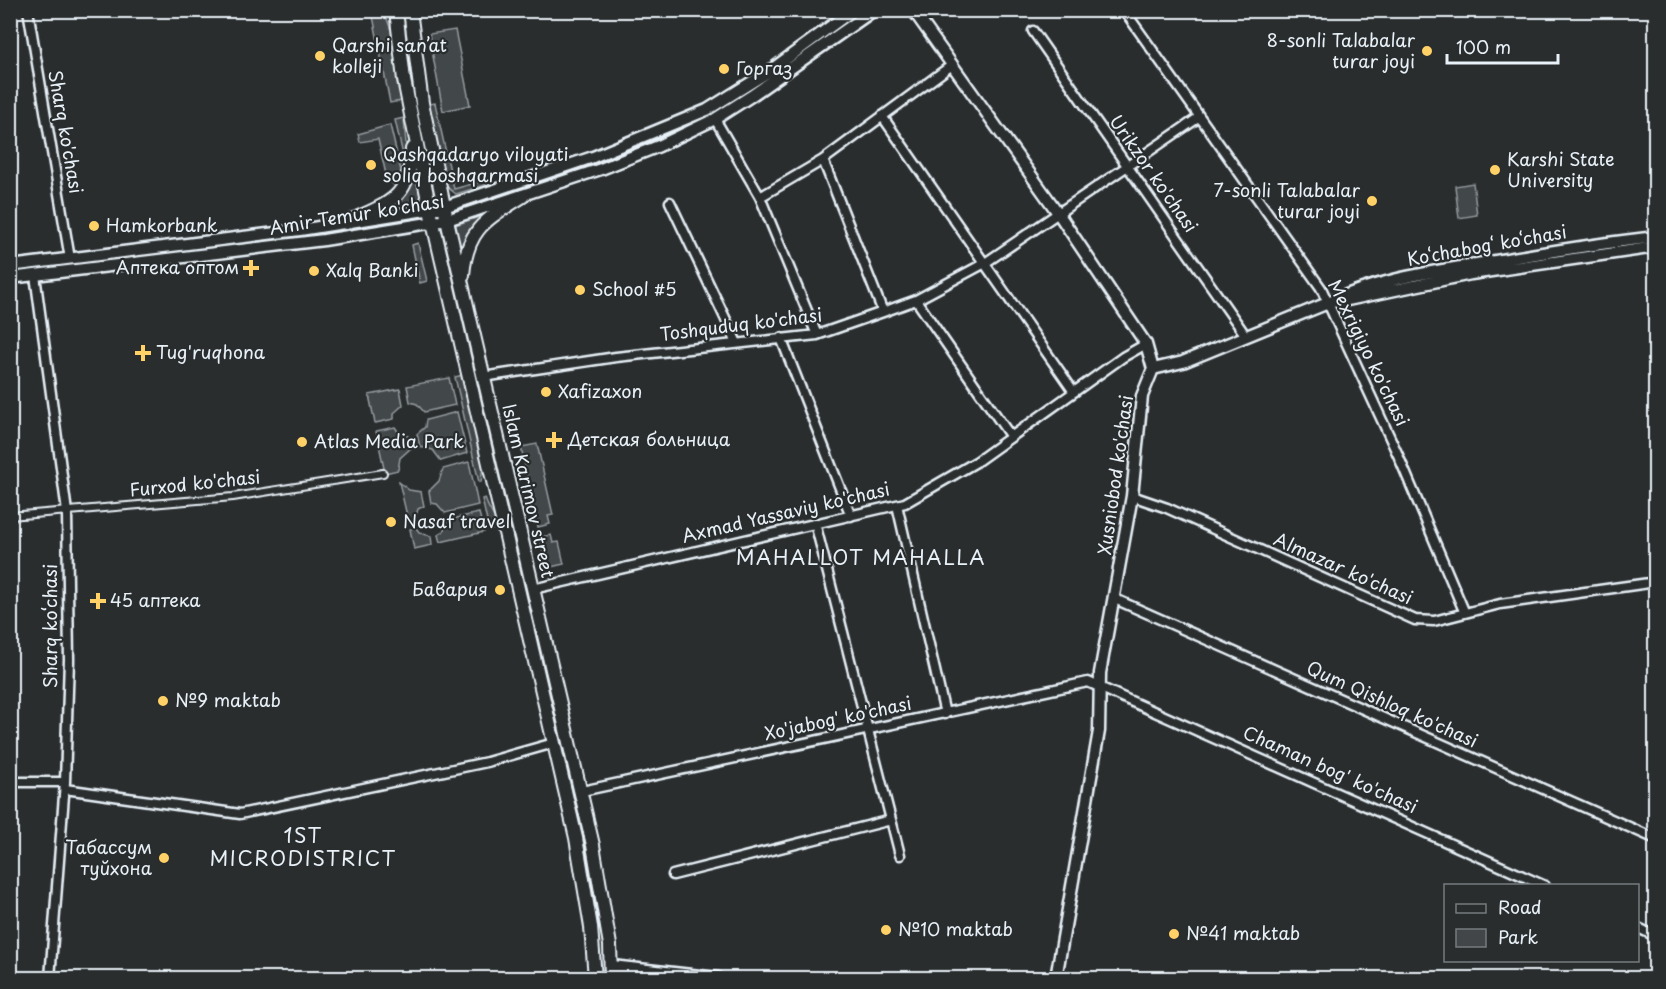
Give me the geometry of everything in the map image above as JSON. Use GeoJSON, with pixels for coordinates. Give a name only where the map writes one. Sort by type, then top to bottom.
{"type":"FeatureCollection","features":[{"type":"Feature","properties":{"kind":"main road","name":"Islam Karimov street"},"geometry":{"type":"LineString","coordinates":[[396,10],[412,127],[433,224],[576,838],[591,927],[595,978]]}},
{"type":"Feature","properties":{"kind":"main road","name":"Islam Karimov street"},"geometry":{"type":"LineString","coordinates":[[410,10],[422,102],[445,214],[582,791],[591,835],[611,972]]}},
{"type":"Feature","properties":{"kind":"main road","name":"Amir Temur ko'chasi"},"geometry":{"type":"LineString","coordinates":[[10,278],[324,240],[433,224],[445,214],[707,110],[771,70],[854,10]]}},
{"type":"Feature","properties":{"kind":"main road","name":"Amir Temur ko'chasi"},"geometry":{"type":"LineString","coordinates":[[10,266],[430,210],[445,214],[523,196],[659,146],[715,119],[794,68],[874,10]]}},
{"type":"Feature","properties":{"kind":"main road"},"geometry":{"type":"LineString","coordinates":[[914,10],[1058,213],[1146,344],[1153,369]]}},
{"type":"Feature","properties":{"kind":"main road"},"geometry":{"type":"LineString","coordinates":[[346,223],[389,202],[406,185],[411,167],[412,127]]}},
{"type":"Feature","properties":{"kind":"main road"},"geometry":{"type":"LineString","coordinates":[[462,286],[471,236],[489,218],[523,196]]}},
{"type":"Feature","properties":{"kind":"main road","name":"Ko‘chabog‘ ko‘chasi"},"geometry":{"type":"LineString","coordinates":[[1153,369],[1183,362],[1351,292],[1401,278],[1566,249],[1656,237]]}},
{"type":"Feature","properties":{"kind":"main road","name":"Ko‘chabog‘ ko‘chasi"},"geometry":{"type":"LineString","coordinates":[[1328,303],[1471,274],[1656,248]]}},
{"type":"Feature","properties":{"kind":"main road","name":"Xusniobod ko'chasi"},"geometry":{"type":"LineString","coordinates":[[1056,978],[1099,731],[1101,673],[1132,496],[1142,396],[1153,369]]}},
{"type":"Feature","properties":{"kind":"main road"},"geometry":{"type":"LineString","coordinates":[[576,838],[582,832],[591,835]]}},
{"type":"Feature","properties":{"kind":"main road"},"geometry":{"type":"LineString","coordinates":[[611,972],[717,978]]}},
{"type":"Feature","properties":{"kind":"street","name":"Sharq ko'chasi"},"geometry":{"type":"LineString","coordinates":[[28,10],[70,259]]}},
{"type":"Feature","properties":{"kind":"street","name":"Mexrigiyo ko'chasi"},"geometry":{"type":"LineString","coordinates":[[1124,10],[1198,118],[1321,288],[1398,455],[1464,611]]}},
{"type":"Feature","properties":{"kind":"street","name":"Urikzor ko'chasi"},"geometry":{"type":"LineString","coordinates":[[1033,31],[1246,336]]}},
{"type":"Feature","properties":{"kind":"street"},"geometry":{"type":"LineString","coordinates":[[760,197],[823,160],[952,65]]}},
{"type":"Feature","properties":{"kind":"street"},"geometry":{"type":"LineString","coordinates":[[882,116],[1074,392]]}},
{"type":"Feature","properties":{"kind":"street","name":"Toshquduq ko'chasi"},"geometry":{"type":"LineString","coordinates":[[483,376],[616,357],[818,335],[883,312],[916,300],[985,263],[1198,118]]}},
{"type":"Feature","properties":{"kind":"street"},"geometry":{"type":"LineString","coordinates":[[715,119],[760,197],[818,335]]}},
{"type":"Feature","properties":{"kind":"street"},"geometry":{"type":"LineString","coordinates":[[823,160],[883,312]]}},
{"type":"Feature","properties":{"kind":"street"},"geometry":{"type":"LineString","coordinates":[[670,202],[737,343]]}},
{"type":"Feature","properties":{"kind":"street","name":"Sharq ko‘chasi"},"geometry":{"type":"LineString","coordinates":[[35,275],[67,512],[69,660],[65,785],[50,978]]}},
{"type":"Feature","properties":{"kind":"street"},"geometry":{"type":"LineString","coordinates":[[916,300],[1011,437]]}},
{"type":"Feature","properties":{"kind":"street"},"geometry":{"type":"LineString","coordinates":[[781,338],[851,516]]}},
{"type":"Feature","properties":{"kind":"street","name":"Axmad Yassaviy ko'chasi"},"geometry":{"type":"LineString","coordinates":[[533,589],[897,505],[976,462],[1146,344]]}},
{"type":"Feature","properties":{"kind":"street","name":"Furxod ko'chasi"},"geometry":{"type":"LineString","coordinates":[[10,516],[233,497],[383,473]]}},
{"type":"Feature","properties":{"kind":"street","name":"Almazar ko'chasi"},"geometry":{"type":"LineString","coordinates":[[1132,496],[1167,507],[1415,620],[1434,621],[1464,611],[1656,582]]}},
{"type":"Feature","properties":{"kind":"street"},"geometry":{"type":"LineString","coordinates":[[897,505],[945,714]]}},
{"type":"Feature","properties":{"kind":"street"},"geometry":{"type":"LineString","coordinates":[[815,524],[900,855]]}},
{"type":"Feature","properties":{"kind":"street","name":"Qum Qishloq ko'chasi"},"geometry":{"type":"LineString","coordinates":[[1115,599],[1656,839]]}},
{"type":"Feature","properties":{"kind":"street","name":"Xo'jabog' ko'chasi"},"geometry":{"type":"LineString","coordinates":[[582,791],[1088,682],[1101,687]]}},
{"type":"Feature","properties":{"kind":"street","name":"Chaman bog' ko'chasi"},"geometry":{"type":"LineString","coordinates":[[1101,687],[1543,884]]}},
{"type":"Feature","properties":{"kind":"street"},"geometry":{"type":"LineString","coordinates":[[10,782],[65,785],[240,814],[487,762],[554,743]]}},
{"type":"Feature","properties":{"kind":"street"},"geometry":{"type":"LineString","coordinates":[[673,875],[891,820]]}},
{"type":"Feature","properties":{"kind":"street"},"geometry":{"type":"LineString","coordinates":[[1639,928],[1656,936]]}},
{"type":"Feature","properties":{"kind":"green space"},"geometry":{"type":"Polygon","coordinates":[[[372,11],[384,11],[391,30],[401,101],[390,103],[372,11]]]}},
{"type":"Feature","properties":{"kind":"green space"},"geometry":{"type":"Polygon","coordinates":[[[455,30],[470,105],[443,111],[429,34],[455,30]]]}},
{"type":"Feature","properties":{"kind":"green space"},"geometry":{"type":"Polygon","coordinates":[[[435,103],[454,189],[493,178],[492,183],[456,194],[447,187],[429,104],[435,103]]]}},
{"type":"Feature","properties":{"kind":"green space"},"geometry":{"type":"Polygon","coordinates":[[[404,118],[407,158],[406,168],[395,120],[404,118]]]}},
{"type":"Feature","properties":{"kind":"green space"},"geometry":{"type":"Polygon","coordinates":[[[390,125],[401,171],[394,185],[387,179],[378,139],[360,142],[358,134],[390,125]]]}},
{"type":"Feature","properties":{"kind":"green space"},"geometry":{"type":"Polygon","coordinates":[[[414,167],[422,205],[382,210],[414,167]]]}},
{"type":"Feature","properties":{"kind":"green space"},"geometry":{"type":"Polygon","coordinates":[[[1473,183],[1477,215],[1459,218],[1455,186],[1473,183]]]}},
{"type":"Feature","properties":{"kind":"green space"},"geometry":{"type":"Polygon","coordinates":[[[485,215],[468,233],[462,255],[455,225],[485,215]]]}},
{"type":"Feature","properties":{"kind":"green space"},"geometry":{"type":"Polygon","coordinates":[[[418,243],[427,281],[420,283],[412,245],[418,243]]]}},
{"type":"Feature","properties":{"kind":"green space"},"geometry":{"type":"Polygon","coordinates":[[[463,375],[483,464],[481,482],[479,482],[455,377],[463,375]]]}},
{"type":"Feature","properties":{"kind":"green space"},"geometry":{"type":"Polygon","coordinates":[[[449,378],[455,405],[424,412],[417,404],[410,402],[407,386],[449,378]]]}},
{"type":"Feature","properties":{"kind":"green space"},"geometry":{"type":"Polygon","coordinates":[[[400,389],[403,405],[394,413],[394,419],[375,423],[369,395],[400,389]]]}},
{"type":"Feature","properties":{"kind":"green space"},"geometry":{"type":"Polygon","coordinates":[[[457,412],[467,453],[441,461],[433,450],[420,447],[417,434],[425,427],[426,420],[457,412]]]}},
{"type":"Feature","properties":{"kind":"green space"},"geometry":{"type":"Polygon","coordinates":[[[395,427],[399,433],[408,436],[411,448],[400,458],[398,470],[385,473],[376,431],[395,427]]]}},
{"type":"Feature","properties":{"kind":"green space"},"geometry":{"type":"Polygon","coordinates":[[[537,444],[553,515],[548,516],[550,524],[538,527],[521,447],[537,444]]]}},
{"type":"Feature","properties":{"kind":"green space"},"geometry":{"type":"Polygon","coordinates":[[[469,462],[478,505],[445,513],[437,504],[431,503],[429,491],[439,481],[443,469],[469,462]]]}},
{"type":"Feature","properties":{"kind":"green space"},"geometry":{"type":"Polygon","coordinates":[[[399,482],[409,490],[421,492],[424,506],[418,509],[415,519],[408,520],[399,482]]]}},
{"type":"Feature","properties":{"kind":"green space"},"geometry":{"type":"Polygon","coordinates":[[[485,498],[498,528],[489,530],[482,499],[485,498]]]}},
{"type":"Feature","properties":{"kind":"green space"},"geometry":{"type":"Polygon","coordinates":[[[479,513],[484,532],[440,542],[438,535],[443,532],[448,520],[479,513]]]}},
{"type":"Feature","properties":{"kind":"green space"},"geometry":{"type":"Polygon","coordinates":[[[416,528],[420,533],[431,536],[432,545],[414,549],[410,529],[416,528]]]}},
{"type":"Feature","properties":{"kind":"green space"},"geometry":{"type":"Polygon","coordinates":[[[551,535],[553,543],[559,542],[564,564],[546,568],[540,537],[551,535]]]}},
{"type":"Feature","properties":{"kind":"place","name":"8-sonli Talabalar turar joyi"},"geometry":{"type":"Point","coordinates":[1427,51]}},
{"type":"Feature","properties":{"kind":"place","name":"Qarshi san’at kolleji"},"geometry":{"type":"Point","coordinates":[320,56]}},
{"type":"Feature","properties":{"kind":"place","name":"Горгаз"},"geometry":{"type":"Point","coordinates":[724,69]}},
{"type":"Feature","properties":{"kind":"place","name":"Qashqadaryo viloyati soliq boshqarmasi"},"geometry":{"type":"Point","coordinates":[371,165]}},
{"type":"Feature","properties":{"kind":"place","name":"Karshi State University"},"geometry":{"type":"Point","coordinates":[1495,170]}},
{"type":"Feature","properties":{"kind":"place","name":"7-sonli Talabalar turar joyi"},"geometry":{"type":"Point","coordinates":[1372,201]}},
{"type":"Feature","properties":{"kind":"place","name":"Hamkorbank"},"geometry":{"type":"Point","coordinates":[94,226]}},
{"type":"Feature","properties":{"kind":"place","name":"Аптека оптом"},"geometry":{"type":"Point","coordinates":[251,268]}},
{"type":"Feature","properties":{"kind":"place","name":"Xalq Banki"},"geometry":{"type":"Point","coordinates":[314,271]}},
{"type":"Feature","properties":{"kind":"place","name":"School #5"},"geometry":{"type":"Point","coordinates":[580,290]}},
{"type":"Feature","properties":{"kind":"place","name":"Tug'ruqhona"},"geometry":{"type":"Point","coordinates":[143,353]}},
{"type":"Feature","properties":{"kind":"place","name":"Xafizaxon"},"geometry":{"type":"Point","coordinates":[546,392]}},
{"type":"Feature","properties":{"kind":"place","name":"Детская больница"},"geometry":{"type":"Point","coordinates":[554,440]}},
{"type":"Feature","properties":{"kind":"place","name":"Atlas Media Park"},"geometry":{"type":"Point","coordinates":[302,442]}},
{"type":"Feature","properties":{"kind":"place","name":"Nasaf travel"},"geometry":{"type":"Point","coordinates":[391,522]}},
{"type":"Feature","properties":{"kind":"place","name":"Бавария"},"geometry":{"type":"Point","coordinates":[500,590]}},
{"type":"Feature","properties":{"kind":"place","name":"45 аптека"},"geometry":{"type":"Point","coordinates":[98,601]}},
{"type":"Feature","properties":{"kind":"place","name":"№9 maktab"},"geometry":{"type":"Point","coordinates":[163,701]}},
{"type":"Feature","properties":{"kind":"place","name":"Табассум туйхона"},"geometry":{"type":"Point","coordinates":[164,858]}},
{"type":"Feature","properties":{"kind":"place","name":"№10 maktab"},"geometry":{"type":"Point","coordinates":[886,930]}},
{"type":"Feature","properties":{"kind":"place","name":"№41 maktab"},"geometry":{"type":"Point","coordinates":[1174,934]}},
{"type":"Feature","properties":{"kind":"district","name":"MAHALLOT MAHALLA"},"geometry":{"type":"Point","coordinates":[861,558]}},
{"type":"Feature","properties":{"kind":"district","name":"1ST MICRODISTRICT"},"geometry":{"type":"Point","coordinates":[303,848]}}]}
